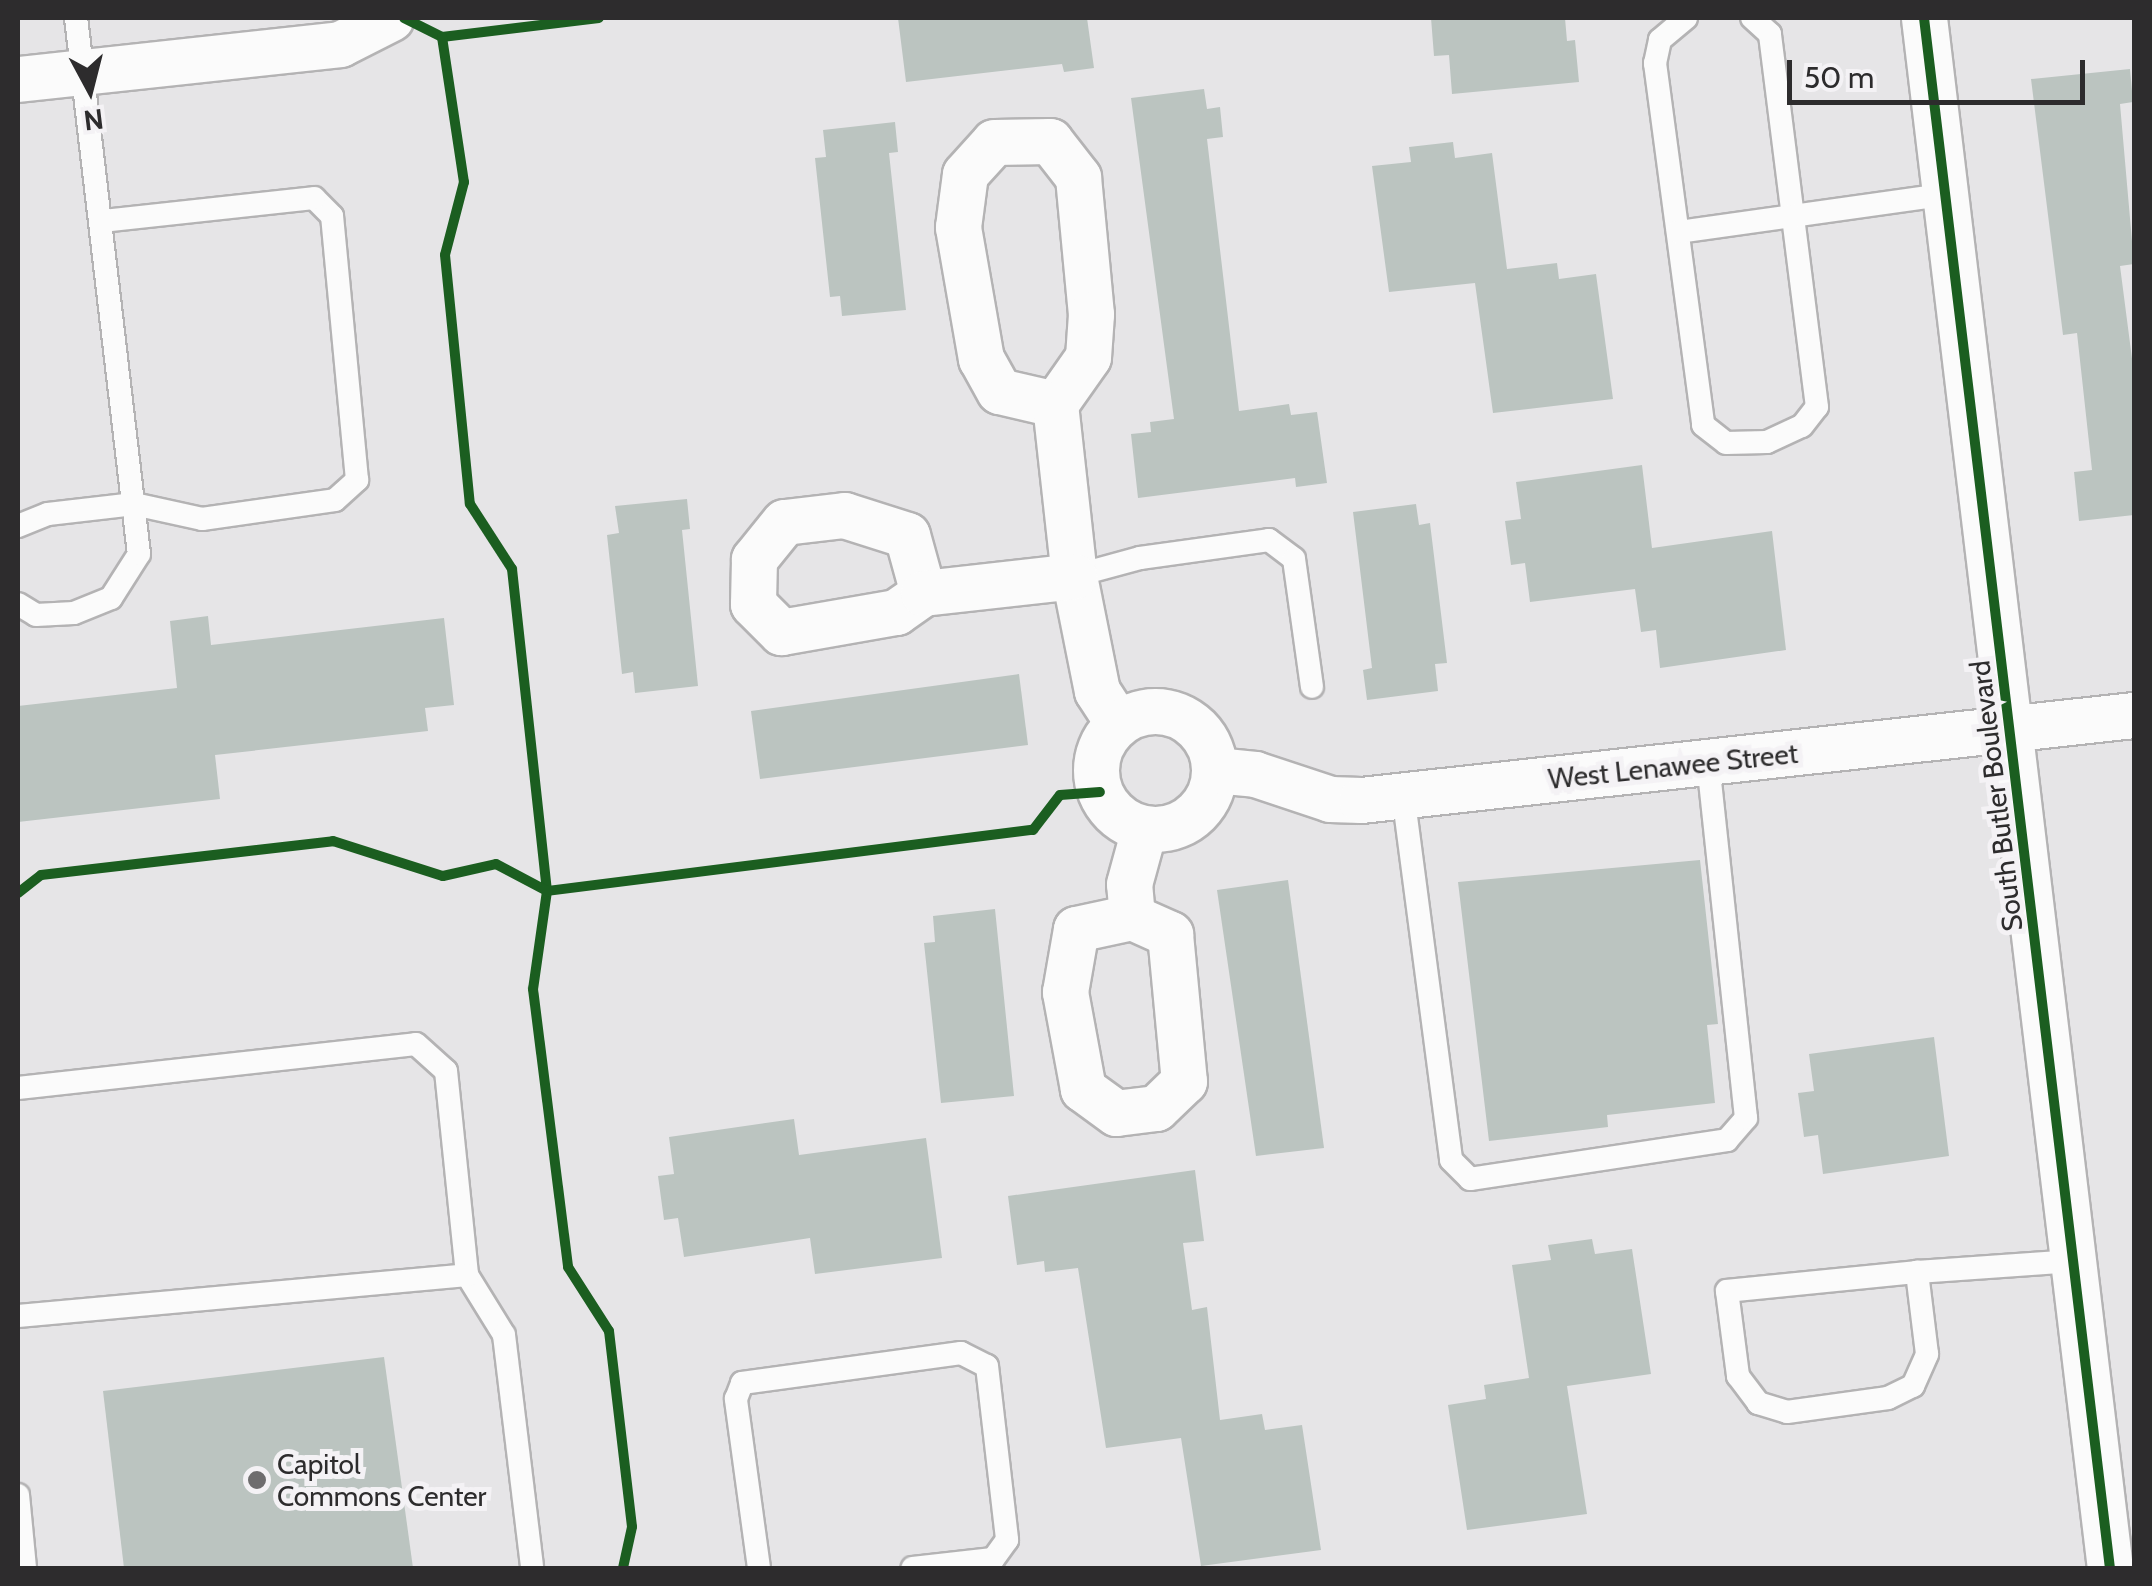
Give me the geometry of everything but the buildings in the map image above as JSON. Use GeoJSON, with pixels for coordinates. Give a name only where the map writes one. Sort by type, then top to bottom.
{"type":"FeatureCollection","features":[{"type":"Feature","properties":{"kind":"street"},"geometry":{"type":"LineString","coordinates":[[18,79],[340,44],[391,18]]}},
{"type":"Feature","properties":{"kind":"street","name":"South Butler Boulevard"},"geometry":{"type":"LineString","coordinates":[[1924,18],[1942,195],[2011,729],[2110,1568]]}},
{"type":"Feature","properties":{"kind":"street"},"geometry":{"type":"LineString","coordinates":[[1055,404],[999,391],[981,358],[958,226],[966,174],[994,142],[1050,141],[1078,177],[1091,314],[1088,357],[1055,404],[1074,576],[1096,691],[1118,723]]}},
{"type":"Feature","properties":{"kind":"street"},"geometry":{"type":"LineString","coordinates":[[923,594],[1074,576]]}},
{"type":"Feature","properties":{"kind":"street"},"geometry":{"type":"LineString","coordinates":[[1172,712],[1203,734],[1215,770],[1194,816],[1178,825],[1144,829],[1125,822],[1100,792],[1097,755],[1118,723],[1134,714],[1172,712]]}},
{"type":"Feature","properties":{"kind":"street","name":"West Lenawee Street"},"geometry":{"type":"LineString","coordinates":[[1215,770],[1255,774],[1330,799],[2134,715]]}},
{"type":"Feature","properties":{"kind":"street"},"geometry":{"type":"LineString","coordinates":[[1132,916],[1129,884],[1144,829]]}},
{"type":"Feature","properties":{"kind":"lane"},"geometry":{"type":"LineString","coordinates":[[18,604],[36,615],[74,613],[111,598],[140,554],[104,221],[76,18]]}},
{"type":"Feature","properties":{"kind":"lane"},"geometry":{"type":"LineString","coordinates":[[1686,18],[1660,40],[1654,62],[1704,424],[1726,443],[1767,442],[1802,426],[1817,407],[1770,34],[1752,18]]}},
{"type":"Feature","properties":{"kind":"lane"},"geometry":{"type":"LineString","coordinates":[[1678,232],[1942,195]]}},
{"type":"Feature","properties":{"kind":"lane"},"geometry":{"type":"LineString","coordinates":[[18,526],[48,514],[134,504],[202,518],[335,500],[358,480],[332,216],[314,198],[104,221]]}},
{"type":"Feature","properties":{"kind":"lane"},"geometry":{"type":"LineString","coordinates":[[1074,576],[1140,558],[1268,540],[1294,558],[1312,686]]}},
{"type":"Feature","properties":{"kind":"lane"},"geometry":{"type":"LineString","coordinates":[[1403,794],[1451,1160],[1470,1179],[1727,1140],[1746,1118],[1708,762]]}},
{"type":"Feature","properties":{"kind":"lane"},"geometry":{"type":"LineString","coordinates":[[18,1088],[416,1044],[446,1070],[467,1274],[504,1335],[532,1568]]}},
{"type":"Feature","properties":{"kind":"lane"},"geometry":{"type":"LineString","coordinates":[[1917,1272],[1927,1354],[1914,1386],[1888,1398],[1788,1412],[1758,1403],[1738,1376],[1726,1291],[1917,1272],[2074,1260]]}},
{"type":"Feature","properties":{"kind":"lane"},"geometry":{"type":"LineString","coordinates":[[18,1316],[467,1274]]}},
{"type":"Feature","properties":{"kind":"lane"},"geometry":{"type":"LineString","coordinates":[[759,1568],[736,1399],[742,1383],[961,1353],[988,1366],[1007,1540],[993,1559],[914,1568]]}},
{"type":"Feature","properties":{"kind":"lane"},"geometry":{"type":"LineString","coordinates":[[18,1495],[25,1568]]}},
{"type":"Feature","properties":{"kind":"cycle path"},"geometry":{"type":"LineString","coordinates":[[404,18],[442,37],[599,18]]}},
{"type":"Feature","properties":{"kind":"cycle path"},"geometry":{"type":"LineString","coordinates":[[1924,18],[2110,1568]]}},
{"type":"Feature","properties":{"kind":"cycle path"},"geometry":{"type":"LineString","coordinates":[[442,37],[464,182],[445,255],[470,504],[512,569],[547,891],[533,989],[568,1267],[609,1331],[632,1527],[623,1568]]}},
{"type":"Feature","properties":{"kind":"cycle path"},"geometry":{"type":"LineString","coordinates":[[18,893],[41,875],[333,841],[443,876],[496,864],[547,891],[1033,830],[1060,795],[1100,792]]}},
{"type":"Feature","properties":{"kind":"place","name":"Capitol Commons Center"},"geometry":{"type":"Point","coordinates":[257,1480]}}]}
